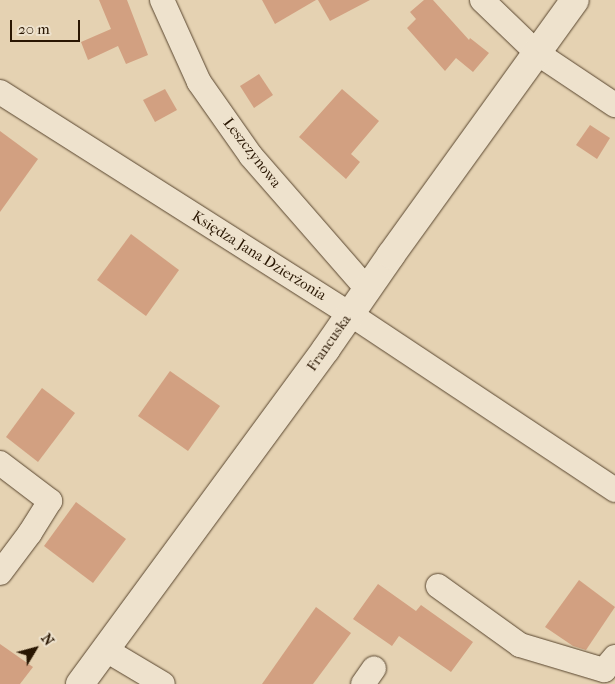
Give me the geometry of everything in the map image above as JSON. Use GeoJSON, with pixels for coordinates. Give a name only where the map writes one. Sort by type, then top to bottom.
{"type":"FeatureCollection","features":[{"type":"Feature","properties":{"kind":"street","name":"Leszczynowa"},"geometry":{"type":"LineString","coordinates":[[162,0],[199,82],[245,148],[367,290]]}},
{"type":"Feature","properties":{"kind":"street"},"geometry":{"type":"LineString","coordinates":[[482,0],[537,53],[615,105]]}},
{"type":"Feature","properties":{"kind":"street","name":"Francuska"},"geometry":{"type":"LineString","coordinates":[[80,684],[350,314],[575,0]]}},
{"type":"Feature","properties":{"kind":"street","name":"Księdza Jana Dzierżonia"},"geometry":{"type":"LineString","coordinates":[[0,92],[350,314],[615,490]]}},
{"type":"Feature","properties":{"kind":"street"},"geometry":{"type":"LineString","coordinates":[[0,463],[50,501],[30,533],[0,573]]}},
{"type":"Feature","properties":{"kind":"street"},"geometry":{"type":"LineString","coordinates":[[438,586],[520,645],[604,670],[615,657]]}},
{"type":"Feature","properties":{"kind":"street"},"geometry":{"type":"LineString","coordinates":[[106,650],[163,684]]}},
{"type":"Feature","properties":{"kind":"building"},"geometry":{"type":"Polygon","coordinates":[[[99,0],[127,0],[148,55],[126,64],[118,46],[88,60],[81,42],[111,29],[99,0]]]}},
{"type":"Feature","properties":{"kind":"building"},"geometry":{"type":"Polygon","coordinates":[[[262,0],[316,0],[275,24],[262,0]]]}},
{"type":"Feature","properties":{"kind":"building"},"geometry":{"type":"Polygon","coordinates":[[[318,0],[370,0],[330,21],[318,0]]]}},
{"type":"Feature","properties":{"kind":"building"},"geometry":{"type":"Polygon","coordinates":[[[424,0],[433,0],[469,40],[470,38],[489,53],[473,72],[456,58],[445,71],[407,28],[416,19],[410,12],[424,0]]]}},
{"type":"Feature","properties":{"kind":"building"},"geometry":{"type":"Polygon","coordinates":[[[259,74],[273,95],[254,108],[240,86],[259,74]]]}},
{"type":"Feature","properties":{"kind":"building"},"geometry":{"type":"Polygon","coordinates":[[[165,89],[177,110],[155,122],[143,100],[165,89]]]}},
{"type":"Feature","properties":{"kind":"building"},"geometry":{"type":"Polygon","coordinates":[[[342,89],[379,121],[351,154],[360,162],[346,179],[299,137],[342,89]]]}},
{"type":"Feature","properties":{"kind":"building"},"geometry":{"type":"Polygon","coordinates":[[[590,125],[610,138],[597,159],[576,145],[590,125]]]}},
{"type":"Feature","properties":{"kind":"building"},"geometry":{"type":"Polygon","coordinates":[[[0,131],[38,159],[0,212],[0,131]]]}},
{"type":"Feature","properties":{"kind":"building"},"geometry":{"type":"Polygon","coordinates":[[[131,234],[179,270],[146,316],[97,280],[131,234]]]}},
{"type":"Feature","properties":{"kind":"building"},"geometry":{"type":"Polygon","coordinates":[[[170,371],[220,406],[188,451],[138,416],[170,371]]]}},
{"type":"Feature","properties":{"kind":"building"},"geometry":{"type":"Polygon","coordinates":[[[42,388],[75,413],[38,462],[6,437],[42,388]]]}},
{"type":"Feature","properties":{"kind":"building"},"geometry":{"type":"Polygon","coordinates":[[[76,502],[126,539],[93,583],[44,546],[76,502]]]}},
{"type":"Feature","properties":{"kind":"building"},"geometry":{"type":"Polygon","coordinates":[[[579,580],[615,607],[586,650],[573,646],[545,627],[579,580]]]}},
{"type":"Feature","properties":{"kind":"building"},"geometry":{"type":"Polygon","coordinates":[[[378,584],[416,611],[421,605],[473,642],[451,672],[399,636],[392,646],[353,619],[378,584]]]}},
{"type":"Feature","properties":{"kind":"building"},"geometry":{"type":"Polygon","coordinates":[[[316,607],[351,633],[313,684],[262,684],[316,607]]]}},
{"type":"Feature","properties":{"kind":"building"},"geometry":{"type":"Polygon","coordinates":[[[0,644],[33,667],[20,684],[0,684],[0,644]]]}}]}
